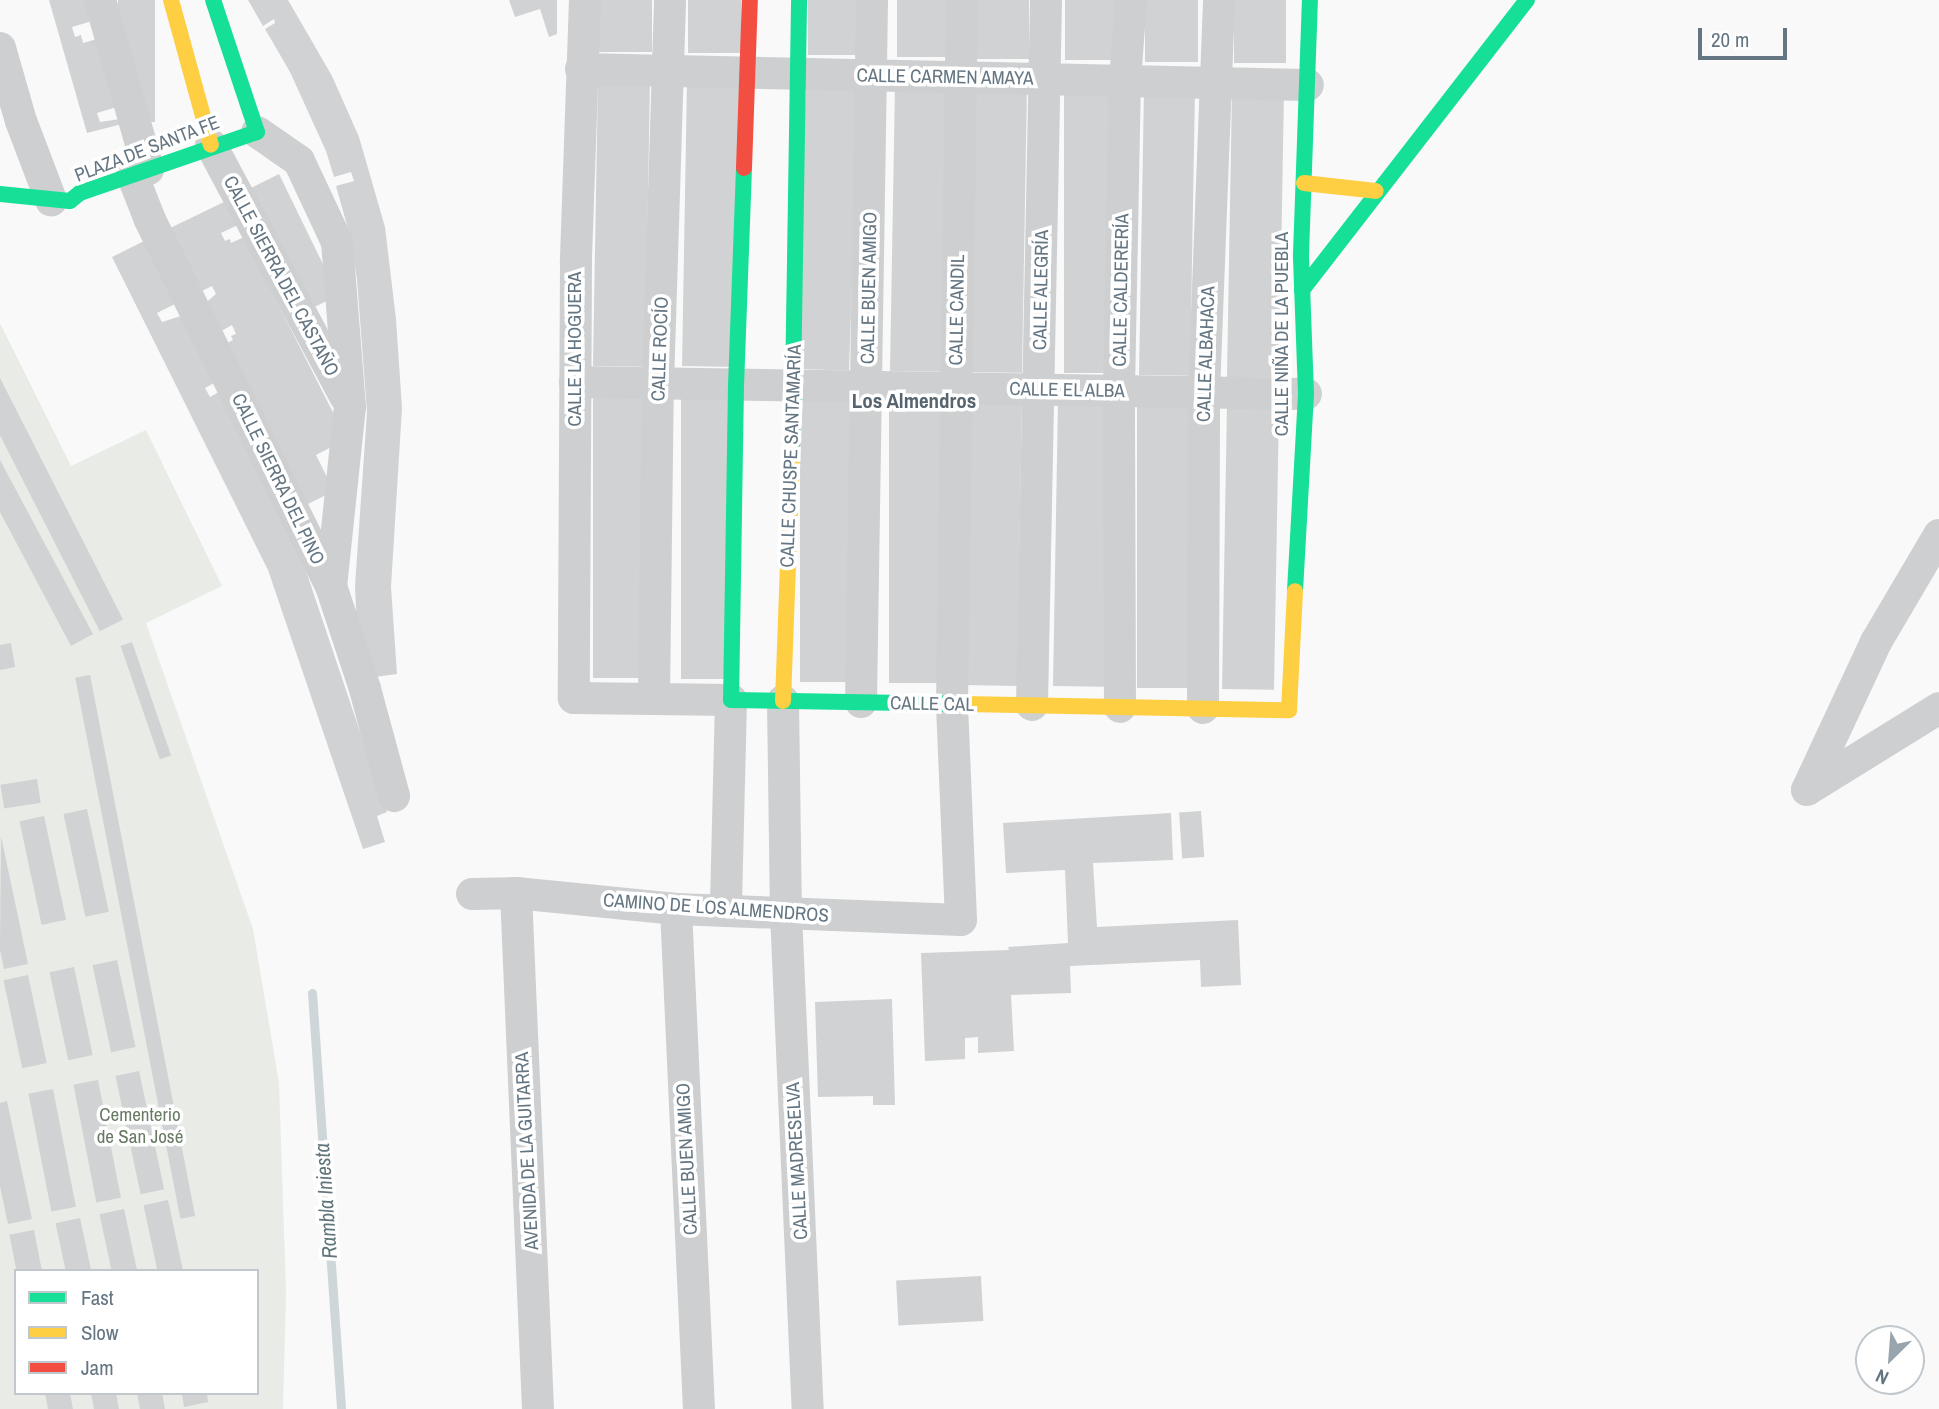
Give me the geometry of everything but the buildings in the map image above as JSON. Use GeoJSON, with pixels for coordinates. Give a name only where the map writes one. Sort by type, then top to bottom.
{"type":"FeatureCollection","features":[{"type":"Feature","properties":{"kind":"street","name":"CALLE SIERRA DEL PINO"},"geometry":{"type":"LineString","coordinates":[[100,0],[150,220],[331,586],[365,689],[394,796]]}},
{"type":"Feature","properties":{"kind":"street"},"geometry":{"type":"LineString","coordinates":[[172,0],[211,145]]}},
{"type":"Feature","properties":{"kind":"street"},"geometry":{"type":"LineString","coordinates":[[213,0],[257,132],[299,161],[337,242],[350,406],[331,586]]}},
{"type":"Feature","properties":{"kind":"street","name":"CALLE LA HOGUERA"},"geometry":{"type":"LineString","coordinates":[[574,698],[575,383],[585,0]]}},
{"type":"Feature","properties":{"kind":"street","name":"CALLE ROCÍO"},"geometry":{"type":"LineString","coordinates":[[654,699],[658,384],[670,0]]}},
{"type":"Feature","properties":{"kind":"street"},"geometry":{"type":"LineString","coordinates":[[726,911],[736,385],[750,0]]}},
{"type":"Feature","properties":{"kind":"street","name":"CALLE CHUSPE SANTAMARÍA"},"geometry":{"type":"LineString","coordinates":[[786,912],[783,701],[794,386],[799,0]]}},
{"type":"Feature","properties":{"kind":"street","name":"CALLE BUEN AMIGO"},"geometry":{"type":"LineString","coordinates":[[860,702],[872,0]]}},
{"type":"Feature","properties":{"kind":"street","name":"CALLE CANDIL"},"geometry":{"type":"LineString","coordinates":[[961,920],[952,704],[962,0]]}},
{"type":"Feature","properties":{"kind":"street","name":"CALLE ALEGRÍA"},"geometry":{"type":"LineString","coordinates":[[1032,705],[1046,0]]}},
{"type":"Feature","properties":{"kind":"street","name":"CALLE CALDERERÍA"},"geometry":{"type":"LineString","coordinates":[[1120,707],[1119,390],[1125,81],[1131,0]]}},
{"type":"Feature","properties":{"kind":"street","name":"CALLE ALBAHACA"},"geometry":{"type":"LineString","coordinates":[[1203,708],[1204,392],[1219,0]]}},
{"type":"Feature","properties":{"kind":"street","name":"CALLE NIÑA DE LA PUEBLA"},"geometry":{"type":"LineString","coordinates":[[1289,710],[1306,394],[1302,290],[1310,0]]}},
{"type":"Feature","properties":{"kind":"street"},"geometry":{"type":"LineString","coordinates":[[1302,290],[1376,191],[1527,0]]}},
{"type":"Feature","properties":{"kind":"street"},"geometry":{"type":"LineString","coordinates":[[0,48],[21,121],[51,200],[0,194]]}},
{"type":"Feature","properties":{"kind":"street","name":"CALLE CARMEN AMAYA"},"geometry":{"type":"LineString","coordinates":[[582,69],[1308,85]]}},
{"type":"Feature","properties":{"kind":"street","name":"PLAZA DE SANTA FE"},"geometry":{"type":"LineString","coordinates":[[51,200],[70,201],[80,193],[211,145],[257,132]]}},
{"type":"Feature","properties":{"kind":"street","name":"CALLE SIERRA DEL CASTAÑO"},"geometry":{"type":"LineString","coordinates":[[211,145],[350,406]]}},
{"type":"Feature","properties":{"kind":"street"},"geometry":{"type":"LineString","coordinates":[[1304,183],[1376,191]]}},
{"type":"Feature","properties":{"kind":"street","name":"CALLE EL ALBA"},"geometry":{"type":"LineString","coordinates":[[575,383],[1306,394]]}},
{"type":"Feature","properties":{"kind":"street"},"geometry":{"type":"LineString","coordinates":[[1939,535],[1876,642],[1807,790],[1939,708]]}},
{"type":"Feature","properties":{"kind":"street","name":"CALLE CAL"},"geometry":{"type":"LineString","coordinates":[[574,698],[1289,710]]}},
{"type":"Feature","properties":{"kind":"street","name":"CAMINO DE LOS ALMENDROS"},"geometry":{"type":"LineString","coordinates":[[472,894],[516,893],[676,909],[961,920]]}},
{"type":"Feature","properties":{"kind":"street","name":"AVENIDA DE LA GUITARRA"},"geometry":{"type":"LineString","coordinates":[[516,893],[538,1409]]}},
{"type":"Feature","properties":{"kind":"street","name":"CALLE BUEN AMIGO"},"geometry":{"type":"LineString","coordinates":[[676,909],[699,1409]]}},
{"type":"Feature","properties":{"kind":"street","name":"CALLE MADRESELVA"},"geometry":{"type":"LineString","coordinates":[[786,912],[808,1409]]}},
{"type":"Feature","properties":{"kind":"green space","name":"Cementerio de San José"},"geometry":{"type":"Polygon","coordinates":[[[0,323],[71,466],[146,430],[222,586],[146,623],[253,929],[279,1083],[286,1292],[283,1409],[0,1409],[0,323]]]}},
{"type":"Feature","properties":{"kind":"waterway","name":"Rambla Iniesta"},"geometry":{"type":"LineString","coordinates":[[312,993],[341,1409]]}},
{"type":"Feature","properties":{"kind":"traffic: fast"},"geometry":{"type":"LineString","coordinates":[[0,194],[70,201],[80,193],[257,132],[213,0]]}},
{"type":"Feature","properties":{"kind":"traffic: fast"},"geometry":{"type":"LineString","coordinates":[[792,451],[799,0]]}},
{"type":"Feature","properties":{"kind":"traffic: fast"},"geometry":{"type":"LineString","coordinates":[[1295,591],[1306,394],[1301,255],[1310,0]]}},
{"type":"Feature","properties":{"kind":"traffic: fast"},"geometry":{"type":"LineString","coordinates":[[1302,290],[1527,0]]}},
{"type":"Feature","properties":{"kind":"traffic: fast"},"geometry":{"type":"LineString","coordinates":[[744,168],[736,385],[731,700],[962,704]]}},
{"type":"Feature","properties":{"kind":"traffic: slow"},"geometry":{"type":"LineString","coordinates":[[171,0],[211,145]]}},
{"type":"Feature","properties":{"kind":"traffic: slow"},"geometry":{"type":"LineString","coordinates":[[1304,183],[1376,191]]}},
{"type":"Feature","properties":{"kind":"traffic: slow"},"geometry":{"type":"LineString","coordinates":[[783,701],[792,451]]}},
{"type":"Feature","properties":{"kind":"traffic: slow"},"geometry":{"type":"LineString","coordinates":[[962,704],[1289,710],[1295,591]]}},
{"type":"Feature","properties":{"kind":"traffic: jam"},"geometry":{"type":"LineString","coordinates":[[744,168],[750,0]]}},
{"type":"Feature","properties":{"kind":"district","name":"Los Almendros"},"geometry":{"type":"Point","coordinates":[914,401]}}]}
